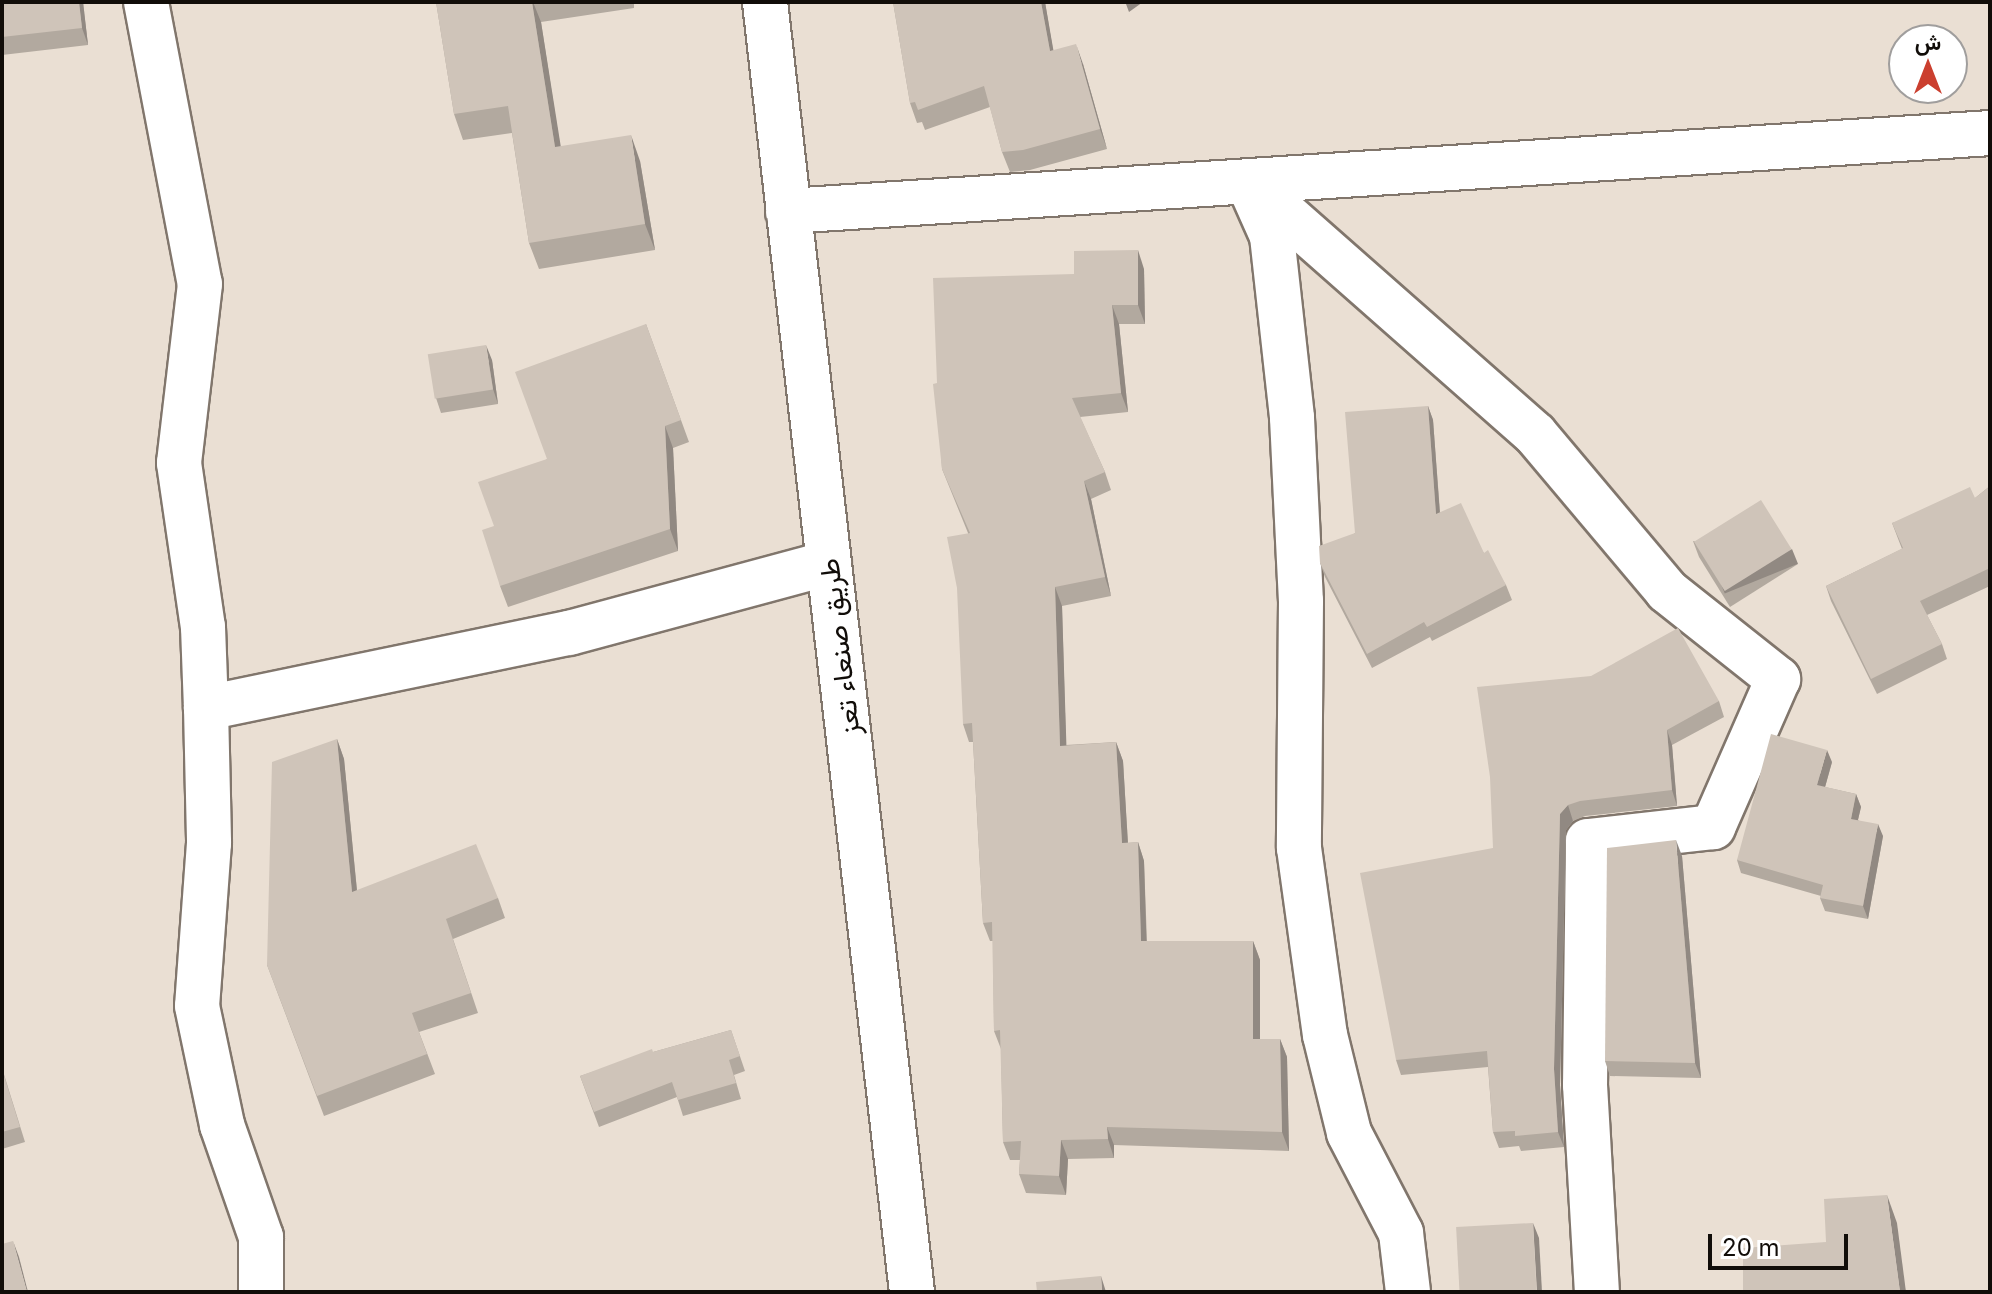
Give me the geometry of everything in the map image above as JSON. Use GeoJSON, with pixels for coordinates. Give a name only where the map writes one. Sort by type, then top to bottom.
{"type":"FeatureCollection","features":[{"type":"Feature","properties":{"kind":"main road"},"geometry":{"type":"LineString","coordinates":[[146,2],[200,284],[179,463],[203,627],[206,708],[209,843],[197,1006],[222,1125],[261,1237],[261,1292]]}},
{"type":"Feature","properties":{"kind":"main road","name":"طريق صنعاء تعز"},"geometry":{"type":"LineString","coordinates":[[765,2],[912,1292]]}},
{"type":"Feature","properties":{"kind":"main road"},"geometry":{"type":"LineString","coordinates":[[788,211],[1990,133]]}},
{"type":"Feature","properties":{"kind":"main road"},"geometry":{"type":"LineString","coordinates":[[1248,181],[1272,236],[1292,418],[1301,601],[1299,848],[1325,1035],[1349,1133],[1401,1233],[1408,1292]]}},
{"type":"Feature","properties":{"kind":"main road"},"geometry":{"type":"LineString","coordinates":[[1248,181],[1535,434],[1667,591],[1778,679],[1713,827],[1588,841],[1585,1085],[1597,1292]]}},
{"type":"Feature","properties":{"kind":"main road"},"geometry":{"type":"LineString","coordinates":[[206,708],[569,633],[829,563]]}},
{"type":"Feature","properties":{"kind":"building"},"geometry":{"type":"Polygon","coordinates":[[[2,2],[79,2],[82,28],[2,37],[2,2]]]}},
{"type":"Feature","properties":{"kind":"building"},"geometry":{"type":"Polygon","coordinates":[[[436,2],[532,2],[555,147],[631,135],[645,224],[529,243],[508,106],[454,114],[436,2]]]}},
{"type":"Feature","properties":{"kind":"building"},"geometry":{"type":"Polygon","coordinates":[[[893,2],[1041,2],[1050,51],[1076,44],[1100,129],[1023,150],[1002,152],[984,86],[918,110],[915,102],[910,103],[893,2]]]}},
{"type":"Feature","properties":{"kind":"building"},"geometry":{"type":"Polygon","coordinates":[[[1138,250],[1138,305],[1112,305],[1121,393],[1072,398],[1105,472],[1084,481],[1105,577],[1055,587],[1060,746],[1116,742],[1122,843],[1138,842],[1141,941],[1253,941],[1253,1039],[1280,1039],[1282,1132],[1107,1127],[1108,1139],[1061,1140],[1059,1176],[1019,1174],[1021,1141],[1003,1142],[1000,1030],[994,1031],[992,922],[983,923],[972,723],[963,724],[957,588],[947,537],[970,533],[942,469],[933,384],[937,383],[933,278],[1074,274],[1074,251],[1138,250]]]}},
{"type":"Feature","properties":{"kind":"building"},"geometry":{"type":"Polygon","coordinates":[[[646,324],[681,420],[665,426],[670,529],[500,586],[482,530],[494,526],[478,482],[547,459],[515,372],[646,324]]]}},
{"type":"Feature","properties":{"kind":"building"},"geometry":{"type":"Polygon","coordinates":[[[486,345],[493,389],[435,399],[428,354],[486,345]]]}},
{"type":"Feature","properties":{"kind":"building"},"geometry":{"type":"Polygon","coordinates":[[[1428,406],[1436,514],[1461,503],[1484,553],[1488,550],[1506,585],[1427,627],[1424,622],[1367,654],[1320,563],[1319,546],[1355,533],[1345,412],[1428,406]]]}},
{"type":"Feature","properties":{"kind":"building"},"geometry":{"type":"Polygon","coordinates":[[[1990,486],[1990,568],[1920,601],[1942,644],[1871,679],[1826,586],[1903,548],[1892,523],[1970,487],[1975,498],[1990,486]]]}},
{"type":"Feature","properties":{"kind":"building"},"geometry":{"type":"Polygon","coordinates":[[[1761,500],[1792,549],[1725,591],[1694,542],[1761,500]]]}},
{"type":"Feature","properties":{"kind":"building"},"geometry":{"type":"Polygon","coordinates":[[[1678,628],[1719,701],[1667,730],[1672,790],[1580,801],[1568,805],[1560,814],[1554,1069],[1558,1132],[1515,1136],[1515,1131],[1493,1132],[1487,1051],[1396,1060],[1360,873],[1493,848],[1490,777],[1477,687],[1591,676],[1678,628]]]}},
{"type":"Feature","properties":{"kind":"building"},"geometry":{"type":"Polygon","coordinates":[[[1771,734],[1827,750],[1817,785],[1856,794],[1851,819],[1878,824],[1863,906],[1820,898],[1823,885],[1737,860],[1771,734]]]}},
{"type":"Feature","properties":{"kind":"building"},"geometry":{"type":"Polygon","coordinates":[[[337,739],[352,892],[476,844],[498,898],[446,919],[471,993],[412,1013],[427,1054],[317,1096],[267,965],[272,762],[337,739]]]}},
{"type":"Feature","properties":{"kind":"building"},"geometry":{"type":"Polygon","coordinates":[[[1676,840],[1695,1063],[1605,1061],[1607,848],[1676,840]]]}},
{"type":"Feature","properties":{"kind":"building"},"geometry":{"type":"Polygon","coordinates":[[[731,1030],[740,1056],[729,1060],[736,1083],[678,1100],[672,1082],[594,1112],[580,1076],[652,1049],[653,1052],[731,1030]]]}},
{"type":"Feature","properties":{"kind":"building"},"geometry":{"type":"Polygon","coordinates":[[[2,1069],[20,1127],[2,1132],[2,1069]]]}},
{"type":"Feature","properties":{"kind":"building"},"geometry":{"type":"Polygon","coordinates":[[[1887,1195],[1900,1292],[1743,1292],[1743,1248],[1826,1242],[1824,1199],[1887,1195]]]}},
{"type":"Feature","properties":{"kind":"building"},"geometry":{"type":"Polygon","coordinates":[[[1533,1223],[1537,1292],[1460,1292],[1456,1227],[1533,1223]]]}},
{"type":"Feature","properties":{"kind":"building"},"geometry":{"type":"Polygon","coordinates":[[[13,1241],[27,1292],[2,1292],[2,1244],[13,1241]]]}},
{"type":"Feature","properties":{"kind":"building"},"geometry":{"type":"Polygon","coordinates":[[[1101,1276],[1102,1292],[1037,1292],[1036,1282],[1101,1276]]]}}]}
